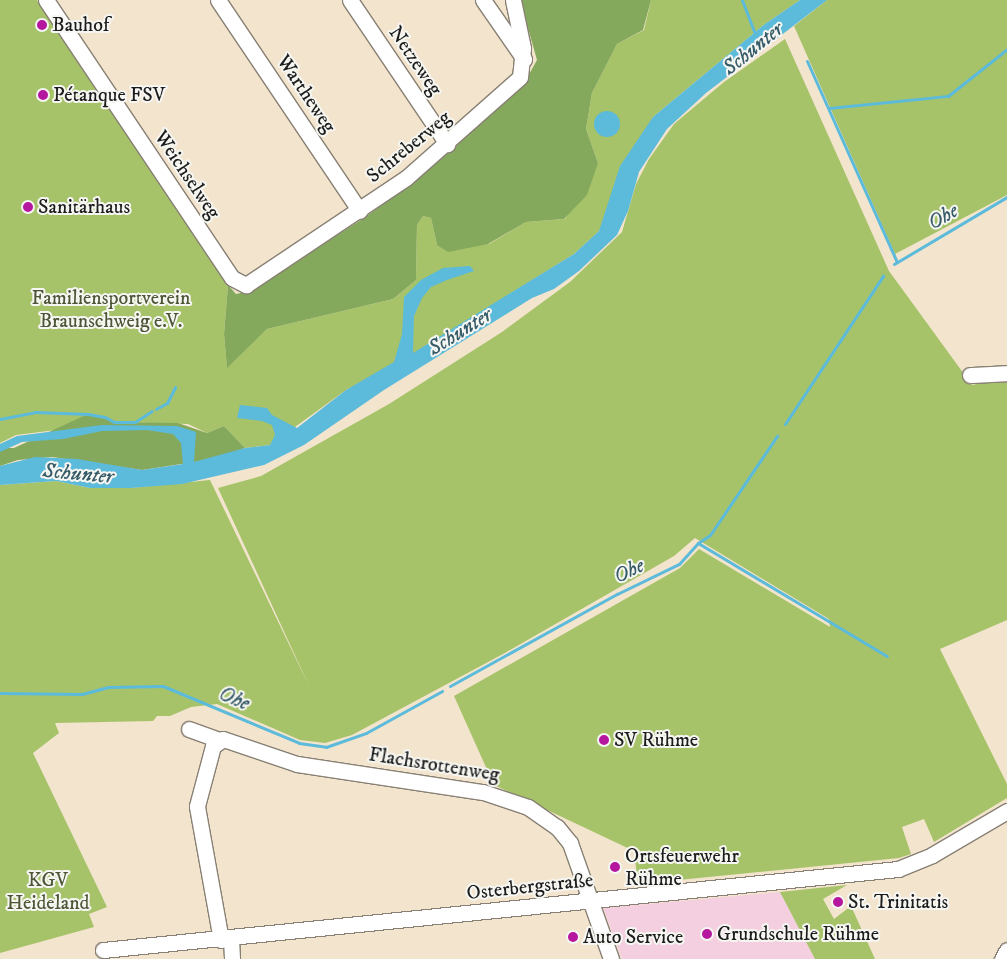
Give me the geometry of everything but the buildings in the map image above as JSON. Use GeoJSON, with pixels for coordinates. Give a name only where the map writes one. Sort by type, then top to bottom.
{"type":"FeatureCollection","features":[{"type":"Feature","properties":{"kind":"street","name":"Weichselweg"},"geometry":{"type":"LineString","coordinates":[[46,0],[232,278],[241,285],[252,283]]}},
{"type":"Feature","properties":{"kind":"street","name":"Wartheweg"},"geometry":{"type":"LineString","coordinates":[[218,0],[360,211]]}},
{"type":"Feature","properties":{"kind":"street","name":"Netzeweg"},"geometry":{"type":"LineString","coordinates":[[350,0],[446,144]]}},
{"type":"Feature","properties":{"kind":"street"},"geometry":{"type":"LineString","coordinates":[[483,0],[524,59]]}},
{"type":"Feature","properties":{"kind":"street"},"geometry":{"type":"LineString","coordinates":[[513,0],[524,59]]}},
{"type":"Feature","properties":{"kind":"street","name":"Schreberweg"},"geometry":{"type":"LineString","coordinates":[[252,283],[360,211],[446,144],[520,76],[524,59]]}},
{"type":"Feature","properties":{"kind":"street"},"geometry":{"type":"LineString","coordinates":[[970,375],[1007,374]]}},
{"type":"Feature","properties":{"kind":"street","name":"Flachsrottenweg"},"geometry":{"type":"LineString","coordinates":[[189,729],[219,740],[230,740],[297,764],[512,799],[546,818],[566,837],[611,959]]}},
{"type":"Feature","properties":{"kind":"street"},"geometry":{"type":"LineString","coordinates":[[219,740],[213,746],[197,806],[232,959]]}},
{"type":"Feature","properties":{"kind":"street","name":"Osterbergstraße"},"geometry":{"type":"LineString","coordinates":[[103,950],[226,939],[898,869],[932,854],[1007,811]]}},
{"type":"Feature","properties":{"kind":"street"},"geometry":{"type":"LineString","coordinates":[[1002,959],[1007,950]]}},
{"type":"Feature","properties":{"kind":"shaded area","name":"Grundschule Rühme"},"geometry":{"type":"Polygon","coordinates":[[[780,892],[815,959],[622,959],[603,908],[780,892]]]}},
{"type":"Feature","properties":{"kind":"green space","name":"Familiensportverein Braunschweig e.V."},"geometry":{"type":"Polygon","coordinates":[[[0,0],[37,0],[228,285],[224,334],[227,367],[267,329],[393,299],[416,280],[417,225],[423,216],[431,218],[437,245],[489,244],[526,222],[565,219],[598,163],[586,129],[592,93],[617,44],[644,30],[651,0],[800,0],[765,24],[653,117],[599,231],[574,254],[413,354],[346,390],[270,445],[245,448],[224,426],[207,433],[188,424],[120,422],[16,435],[0,443],[0,0]]]}},
{"type":"Feature","properties":{"kind":"green space"},"geometry":{"type":"Polygon","coordinates":[[[520,0],[651,0],[643,30],[617,44],[592,93],[586,129],[598,163],[587,195],[564,219],[526,222],[488,244],[448,252],[437,245],[431,218],[423,216],[417,225],[416,280],[393,299],[267,329],[227,368],[224,334],[228,285],[236,294],[250,291],[364,218],[407,187],[522,87],[537,60],[520,0]]]}},
{"type":"Feature","properties":{"kind":"green space"},"geometry":{"type":"Polygon","coordinates":[[[827,0],[1007,0],[1007,195],[895,254],[794,26],[827,0]]]}},
{"type":"Feature","properties":{"kind":"green space","name":"KGV Heideland"},"geometry":{"type":"Polygon","coordinates":[[[785,39],[889,271],[972,385],[1007,377],[1007,620],[940,649],[1007,784],[1007,798],[934,842],[924,819],[902,827],[911,854],[899,858],[638,884],[634,851],[494,785],[454,696],[680,568],[699,549],[830,627],[829,619],[695,538],[674,556],[503,654],[352,735],[325,743],[300,740],[217,704],[191,707],[170,716],[157,716],[153,721],[55,723],[59,733],[33,753],[107,907],[89,914],[94,927],[0,953],[0,485],[56,481],[90,488],[131,488],[210,480],[310,688],[218,488],[261,476],[389,404],[502,332],[570,282],[622,232],[636,184],[649,159],[674,124],[724,82],[785,39]]]}},
{"type":"Feature","properties":{"kind":"green space"},"geometry":{"type":"Polygon","coordinates":[[[88,414],[105,417],[114,422],[178,423],[207,433],[224,426],[245,448],[214,459],[142,470],[52,457],[18,460],[0,466],[0,448],[14,448],[88,414]]]}},
{"type":"Feature","properties":{"kind":"green space"},"geometry":{"type":"Polygon","coordinates":[[[847,885],[823,899],[834,919],[851,906],[875,959],[815,959],[780,892],[847,885]]]}},
{"type":"Feature","properties":{"kind":"water","name":"Schunter"},"geometry":{"type":"Polygon","coordinates":[[[800,0],[827,0],[706,93],[667,129],[639,172],[628,211],[617,235],[579,271],[554,289],[532,298],[384,390],[304,445],[264,465],[182,484],[131,488],[90,488],[56,481],[0,485],[0,466],[35,457],[77,459],[142,470],[183,464],[181,443],[173,434],[147,430],[102,431],[63,439],[22,442],[0,452],[0,444],[17,436],[102,425],[177,426],[196,432],[194,462],[245,448],[270,445],[275,435],[272,425],[262,421],[237,418],[240,405],[267,408],[272,415],[297,428],[346,390],[394,362],[402,334],[404,297],[421,280],[443,268],[470,266],[474,271],[431,287],[422,298],[414,316],[413,353],[574,254],[599,231],[620,166],[653,117],[765,24],[800,0]]]}},
{"type":"Feature","properties":{"kind":"water"},"geometry":{"type":"Polygon","coordinates":[[[607,111],[616,115],[620,124],[616,133],[607,137],[598,133],[594,124],[598,115],[607,111]]]}},
{"type":"Feature","properties":{"kind":"waterway","name":"Schunter"},"geometry":{"type":"LineString","coordinates":[[742,0],[756,37]]}},
{"type":"Feature","properties":{"kind":"waterway"},"geometry":{"type":"LineString","coordinates":[[829,108],[948,96],[1007,49]]}},
{"type":"Feature","properties":{"kind":"waterway"},"geometry":{"type":"LineString","coordinates":[[807,61],[897,262]]}},
{"type":"Feature","properties":{"kind":"waterway","name":"Ohe"},"geometry":{"type":"LineString","coordinates":[[894,264],[1007,197]]}},
{"type":"Feature","properties":{"kind":"waterway","name":"Ohe"},"geometry":{"type":"LineString","coordinates":[[785,424],[883,276]]}},
{"type":"Feature","properties":{"kind":"waterway"},"geometry":{"type":"LineString","coordinates":[[156,409],[167,403],[175,387]]}},
{"type":"Feature","properties":{"kind":"waterway"},"geometry":{"type":"LineString","coordinates":[[0,419],[35,412],[88,414],[105,417],[114,422],[135,422],[152,411]]}},
{"type":"Feature","properties":{"kind":"waterway","name":"Ohe"},"geometry":{"type":"LineString","coordinates":[[450,686],[617,594],[679,564],[698,543],[710,535],[777,436]]}},
{"type":"Feature","properties":{"kind":"waterway"},"geometry":{"type":"LineString","coordinates":[[698,543],[887,656]]}},
{"type":"Feature","properties":{"kind":"waterway","name":"Ohe"},"geometry":{"type":"LineString","coordinates":[[0,693],[82,694],[108,687],[163,686],[299,743],[326,747],[366,733],[442,691]]}},
{"type":"Feature","properties":{"kind":"place","name":"Bauhof"},"geometry":{"type":"Point","coordinates":[42,25]}},
{"type":"Feature","properties":{"kind":"place","name":"Pétanque FSV"},"geometry":{"type":"Point","coordinates":[43,95]}},
{"type":"Feature","properties":{"kind":"place","name":"Sanitärhaus"},"geometry":{"type":"Point","coordinates":[28,207]}},
{"type":"Feature","properties":{"kind":"place","name":"SV Rühme"},"geometry":{"type":"Point","coordinates":[604,740]}},
{"type":"Feature","properties":{"kind":"place","name":"Ortsfeuerwehr Rühme"},"geometry":{"type":"Point","coordinates":[615,867]}},
{"type":"Feature","properties":{"kind":"place","name":"St. Trinitatis"},"geometry":{"type":"Point","coordinates":[838,902]}},
{"type":"Feature","properties":{"kind":"place","name":"Grundschule Rühme"},"geometry":{"type":"Point","coordinates":[707,934]}},
{"type":"Feature","properties":{"kind":"place","name":"Auto Service"},"geometry":{"type":"Point","coordinates":[573,937]}}]}
